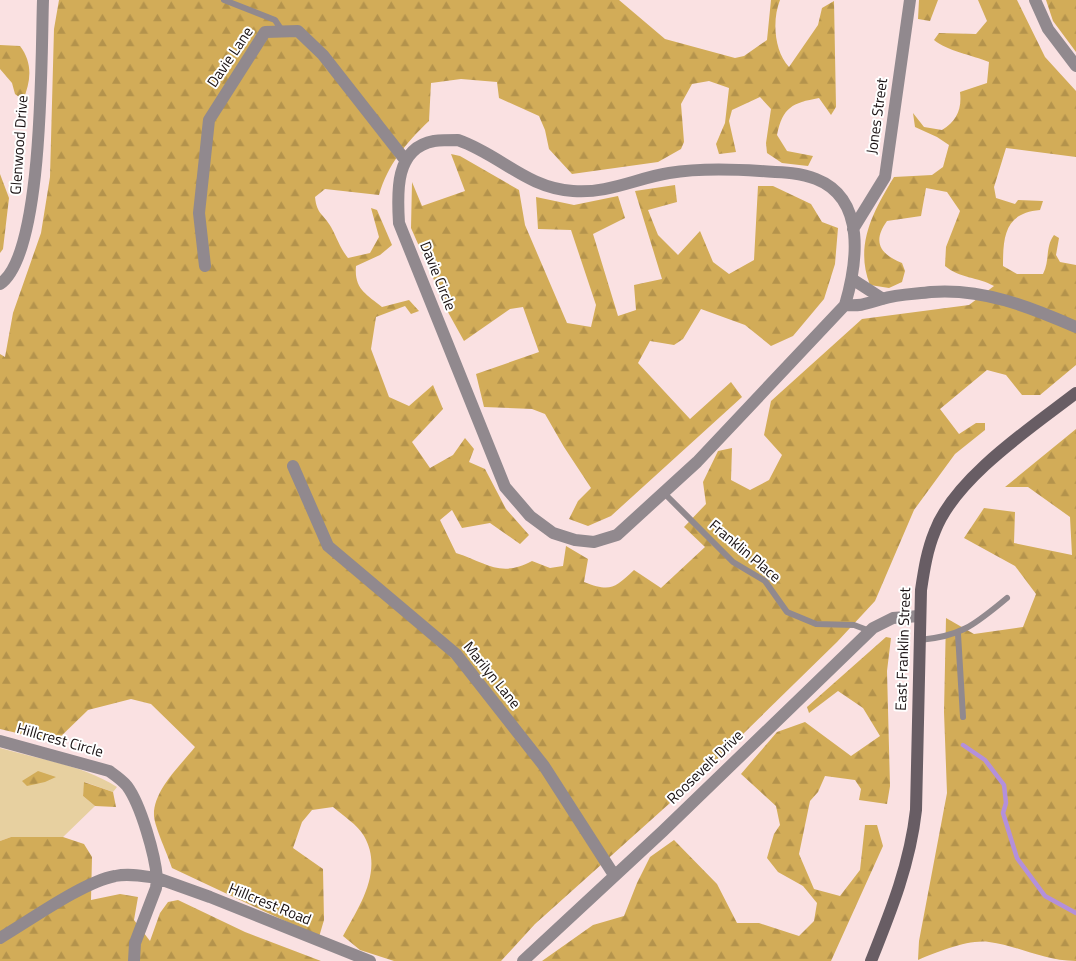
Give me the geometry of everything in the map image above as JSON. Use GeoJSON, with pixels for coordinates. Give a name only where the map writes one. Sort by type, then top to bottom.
{"type":"FeatureCollection","features":[{"type":"Feature","properties":{"kind":"main road","name":"East Franklin Street"},"geometry":{"type":"LineString","coordinates":[[871,961],[898,893],[913,838],[916,810],[919,616],[924,566],[935,530],[948,507],[970,480],[1001,451],[1076,393]]}},
{"type":"Feature","properties":{"kind":"street","name":"Glenwood Drive"},"geometry":{"type":"LineString","coordinates":[[0,284],[17,262],[30,210],[39,127],[43,0]]}},
{"type":"Feature","properties":{"kind":"street","name":"Jones Street"},"geometry":{"type":"LineString","coordinates":[[853,229],[885,177],[910,0]]}},
{"type":"Feature","properties":{"kind":"street"},"geometry":{"type":"LineString","coordinates":[[1035,0],[1048,29],[1076,66]]}},
{"type":"Feature","properties":{"kind":"street"},"geometry":{"type":"LineString","coordinates":[[283,32],[298,31],[323,55],[406,161]]}},
{"type":"Feature","properties":{"kind":"street","name":"Davie Lane"},"geometry":{"type":"LineString","coordinates":[[205,266],[199,212],[209,120],[265,32],[283,32]]}},
{"type":"Feature","properties":{"kind":"street","name":"Davie Circle"},"geometry":{"type":"LineString","coordinates":[[458,140],[493,156],[512,171],[533,182],[551,189],[574,192],[598,191],[668,173],[697,170],[784,173],[815,178],[834,190],[848,210],[853,229],[855,248],[852,279],[845,306],[697,462],[617,535],[594,542],[575,540],[553,533],[530,516],[506,487],[399,223],[397,192],[402,167],[414,149],[433,141],[458,140]]}},
{"type":"Feature","properties":{"kind":"street"},"geometry":{"type":"LineString","coordinates":[[852,279],[883,298]]}},
{"type":"Feature","properties":{"kind":"street"},"geometry":{"type":"LineString","coordinates":[[845,306],[863,306],[883,298],[933,292],[986,295],[1042,312],[1076,326]]}},
{"type":"Feature","properties":{"kind":"street","name":"Marilyn Lane"},"geometry":{"type":"LineString","coordinates":[[294,466],[328,546],[456,654],[544,766],[614,875]]}},
{"type":"Feature","properties":{"kind":"street","name":"Roosevelt Drive"},"geometry":{"type":"LineString","coordinates":[[523,961],[870,631],[893,618],[919,616]]}},
{"type":"Feature","properties":{"kind":"street","name":"Hillcrest Circle"},"geometry":{"type":"LineString","coordinates":[[0,741],[109,771],[120,779],[136,802],[156,862],[157,878],[156,888],[135,943],[134,961]]}},
{"type":"Feature","properties":{"kind":"street"},"geometry":{"type":"LineString","coordinates":[[0,938],[83,890],[113,876],[132,874],[157,878]]}},
{"type":"Feature","properties":{"kind":"street","name":"Hillcrest Road"},"geometry":{"type":"LineString","coordinates":[[157,878],[210,897],[370,961]]}},
{"type":"Feature","properties":{"kind":"lane"},"geometry":{"type":"LineString","coordinates":[[224,0],[275,20],[283,32]]}},
{"type":"Feature","properties":{"kind":"lane","name":"Franklin Place"},"geometry":{"type":"LineString","coordinates":[[664,493],[728,558],[765,581],[787,612],[816,624],[854,625],[870,631]]}},
{"type":"Feature","properties":{"kind":"lane"},"geometry":{"type":"LineString","coordinates":[[918,640],[958,634],[1007,598]]}},
{"type":"Feature","properties":{"kind":"lane"},"geometry":{"type":"LineString","coordinates":[[958,634],[963,717]]}},
{"type":"Feature","properties":{"kind":"shaded area"},"geometry":{"type":"Polygon","coordinates":[[[0,748],[60,763],[90,773],[117,787],[113,792],[85,782],[83,796],[95,806],[63,837],[11,837],[0,841],[0,748]]]}},
{"type":"Feature","properties":{"kind":"green space"},"geometry":{"type":"Polygon","coordinates":[[[59,0],[619,0],[665,39],[735,58],[744,56],[767,40],[771,0],[780,0],[775,26],[777,44],[780,53],[789,67],[818,25],[822,8],[834,1],[836,107],[831,115],[819,98],[795,105],[782,118],[777,135],[787,151],[813,156],[808,166],[782,163],[767,153],[766,143],[771,109],[760,97],[732,110],[729,121],[736,152],[719,154],[716,144],[725,123],[729,88],[709,81],[692,84],[681,104],[684,142],[681,149],[658,162],[572,174],[549,149],[545,130],[539,116],[499,98],[497,82],[461,79],[431,83],[429,121],[399,155],[387,173],[379,195],[325,189],[315,197],[319,211],[328,222],[348,258],[370,253],[379,237],[371,208],[377,210],[392,245],[380,255],[356,266],[359,286],[382,307],[409,300],[419,311],[411,314],[405,306],[376,317],[371,349],[389,397],[409,406],[433,385],[443,409],[412,442],[430,468],[453,455],[465,438],[474,449],[469,462],[485,469],[506,509],[529,535],[520,544],[490,523],[462,528],[452,510],[440,520],[456,553],[485,564],[502,569],[521,566],[532,561],[550,568],[563,566],[566,546],[588,559],[584,582],[600,587],[611,587],[634,570],[661,588],[705,547],[684,527],[706,504],[703,482],[718,451],[732,448],[731,480],[750,490],[769,480],[782,455],[764,435],[771,401],[862,319],[969,305],[994,286],[956,273],[945,266],[946,247],[960,211],[947,192],[926,188],[921,216],[887,221],[882,228],[879,241],[888,256],[902,263],[905,271],[902,282],[889,288],[870,285],[864,256],[865,242],[873,215],[894,177],[932,175],[943,167],[949,145],[915,127],[913,113],[924,127],[942,130],[955,119],[960,104],[960,92],[987,83],[989,62],[953,50],[934,40],[939,33],[976,34],[987,21],[978,0],[1017,0],[1045,57],[1076,91],[1076,157],[1006,148],[994,187],[996,198],[1015,204],[1018,200],[1043,201],[1040,210],[1019,216],[1008,228],[1005,236],[1003,266],[1017,274],[1043,274],[1049,244],[1054,235],[1059,238],[1056,255],[1060,262],[1076,265],[1076,365],[1040,395],[1022,395],[1006,375],[987,370],[940,409],[959,434],[976,423],[985,423],[985,430],[955,454],[914,510],[875,601],[837,642],[699,777],[535,924],[501,961],[394,961],[360,950],[343,936],[367,888],[371,862],[364,836],[354,824],[333,807],[312,810],[302,822],[293,848],[323,869],[324,920],[319,937],[172,868],[155,821],[155,806],[163,787],[195,747],[151,704],[131,699],[88,710],[55,742],[0,729],[0,354],[5,357],[13,313],[41,233],[50,177],[54,29],[59,0]]]}},
{"type":"Feature","properties":{"kind":"green space"},"geometry":{"type":"Polygon","coordinates":[[[919,0],[938,0],[930,21],[918,19],[919,0]]]}},
{"type":"Feature","properties":{"kind":"green space"},"geometry":{"type":"Polygon","coordinates":[[[1046,0],[1076,0],[1076,52],[1053,21],[1046,0]]]}},
{"type":"Feature","properties":{"kind":"green space"},"geometry":{"type":"Polygon","coordinates":[[[0,45],[20,46],[27,59],[29,79],[23,100],[15,94],[12,83],[0,69],[0,45]]]}},
{"type":"Feature","properties":{"kind":"green space"},"geometry":{"type":"Polygon","coordinates":[[[451,154],[460,156],[519,190],[525,225],[567,323],[591,327],[596,305],[571,230],[538,229],[536,197],[574,205],[618,196],[625,218],[593,234],[618,316],[636,310],[634,285],[662,279],[635,191],[675,185],[677,202],[648,210],[658,235],[678,255],[700,231],[713,262],[729,274],[754,260],[758,186],[773,186],[811,204],[822,222],[838,228],[835,264],[824,299],[793,336],[771,346],[745,325],[701,309],[683,339],[674,345],[650,341],[638,363],[690,419],[731,382],[742,397],[611,516],[588,526],[569,519],[578,501],[591,488],[545,414],[532,409],[484,407],[476,374],[539,352],[523,307],[510,309],[464,341],[449,314],[411,228],[412,182],[422,206],[465,191],[451,154]]]}},
{"type":"Feature","properties":{"kind":"green space"},"geometry":{"type":"Polygon","coordinates":[[[0,174],[9,198],[3,249],[0,253],[0,174]]]}},
{"type":"Feature","properties":{"kind":"green space"},"geometry":{"type":"Polygon","coordinates":[[[1076,429],[1076,961],[1053,959],[989,942],[972,942],[934,953],[918,960],[919,941],[947,793],[944,712],[946,618],[974,634],[1023,627],[1036,594],[1015,566],[964,538],[984,508],[1015,512],[1014,543],[1072,555],[1070,517],[1028,487],[1005,487],[1076,429]]]}},
{"type":"Feature","properties":{"kind":"green space"},"geometry":{"type":"Polygon","coordinates":[[[886,637],[891,638],[887,671],[890,786],[887,804],[859,800],[861,789],[855,780],[825,776],[818,792],[810,801],[799,854],[814,889],[840,896],[860,870],[865,825],[877,825],[883,846],[831,961],[542,961],[593,925],[624,916],[650,857],[674,840],[717,884],[737,923],[759,923],[799,936],[814,921],[817,903],[803,886],[778,872],[767,858],[774,834],[780,825],[776,806],[741,774],[777,732],[805,722],[851,756],[880,736],[863,708],[838,691],[809,713],[807,707],[886,637]]]}},
{"type":"Feature","properties":{"kind":"green space"},"geometry":{"type":"Polygon","coordinates":[[[38,771],[56,777],[45,782],[27,786],[22,781],[38,771]]]}},
{"type":"Feature","properties":{"kind":"green space"},"geometry":{"type":"Polygon","coordinates":[[[84,782],[113,792],[116,807],[95,806],[83,796],[84,782]]]}},
{"type":"Feature","properties":{"kind":"green space"},"geometry":{"type":"Polygon","coordinates":[[[11,837],[63,837],[84,844],[92,857],[91,900],[120,894],[138,897],[134,920],[150,941],[160,913],[168,902],[178,900],[245,932],[321,961],[0,961],[0,841],[11,837]]]}},
{"type":"Feature","properties":{"kind":"waterway"},"geometry":{"type":"LineString","coordinates":[[963,745],[985,760],[1004,785],[1006,803],[1003,813],[1017,858],[1045,896],[1076,913]]}}]}
